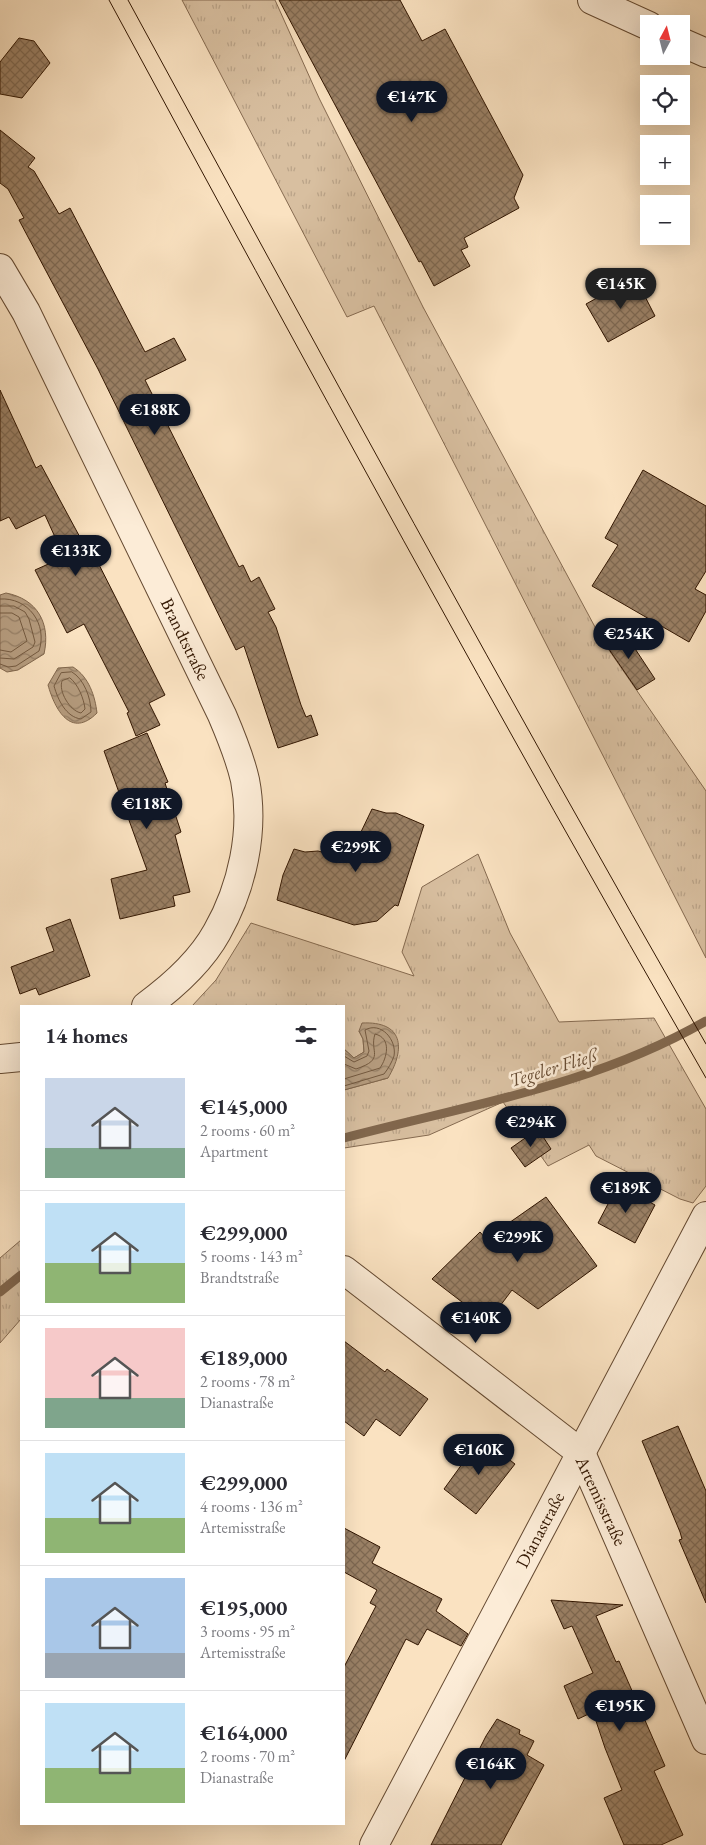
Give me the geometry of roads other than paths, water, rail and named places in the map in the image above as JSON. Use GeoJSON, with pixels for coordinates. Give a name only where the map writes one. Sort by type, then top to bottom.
{"type":"FeatureCollection","features":[{"type":"Feature","properties":{"kind":"street"},"geometry":{"type":"LineString","coordinates":[[592,0],[640,22]]}},
{"type":"Feature","properties":{"kind":"street"},"geometry":{"type":"LineString","coordinates":[[690,46],[706,53]]}},
{"type":"Feature","properties":{"kind":"street","name":"Brandtstraße"},"geometry":{"type":"LineString","coordinates":[[0,268],[26,312],[222,715],[245,780],[248,811],[247,841],[239,877],[230,905],[216,934],[197,959],[175,982],[147,1005]]}},
{"type":"Feature","properties":{"kind":"street"},"geometry":{"type":"LineString","coordinates":[[0,1059],[20,1056]]}},
{"type":"Feature","properties":{"kind":"street","name":"Dianastraße"},"geometry":{"type":"LineString","coordinates":[[374,1845],[706,1216]]}},
{"type":"Feature","properties":{"kind":"street","name":"Artemisstraße"},"geometry":{"type":"LineString","coordinates":[[345,1271],[582,1453],[706,1740]]}},
{"type":"Feature","properties":{"kind":"water"},"geometry":{"type":"Polygon","coordinates":[[[6,593],[26,601],[39,614],[43,623],[46,643],[44,654],[18,670],[7,672],[0,668],[0,595],[6,593]]]}},
{"type":"Feature","properties":{"kind":"water"},"geometry":{"type":"Polygon","coordinates":[[[73,667],[87,681],[95,700],[97,713],[88,720],[79,723],[65,718],[60,712],[48,685],[58,668],[73,667]]]}},
{"type":"Feature","properties":{"kind":"water"},"geometry":{"type":"Polygon","coordinates":[[[362,1023],[386,1027],[397,1038],[397,1056],[388,1078],[345,1090],[345,1050],[354,1058],[364,1052],[363,1039],[359,1031],[362,1023]]]}},
{"type":"Feature","properties":{"kind":"waterway","name":"Tegeler Fließ"},"geometry":{"type":"LineString","coordinates":[[345,1138],[529,1092],[574,1078],[619,1062],[663,1043],[706,1021]]}},
{"type":"Feature","properties":{"kind":"waterway","name":"Tegeler Fließ"},"geometry":{"type":"LineString","coordinates":[[0,1292],[20,1276]]}},
{"type":"Feature","properties":{"kind":"tram line"},"geometry":{"type":"LineString","coordinates":[[109,0],[404,541],[706,1078]]}},
{"type":"Feature","properties":{"kind":"tram line"},"geometry":{"type":"LineString","coordinates":[[128,0],[486,654],[706,1044]]}}]}
